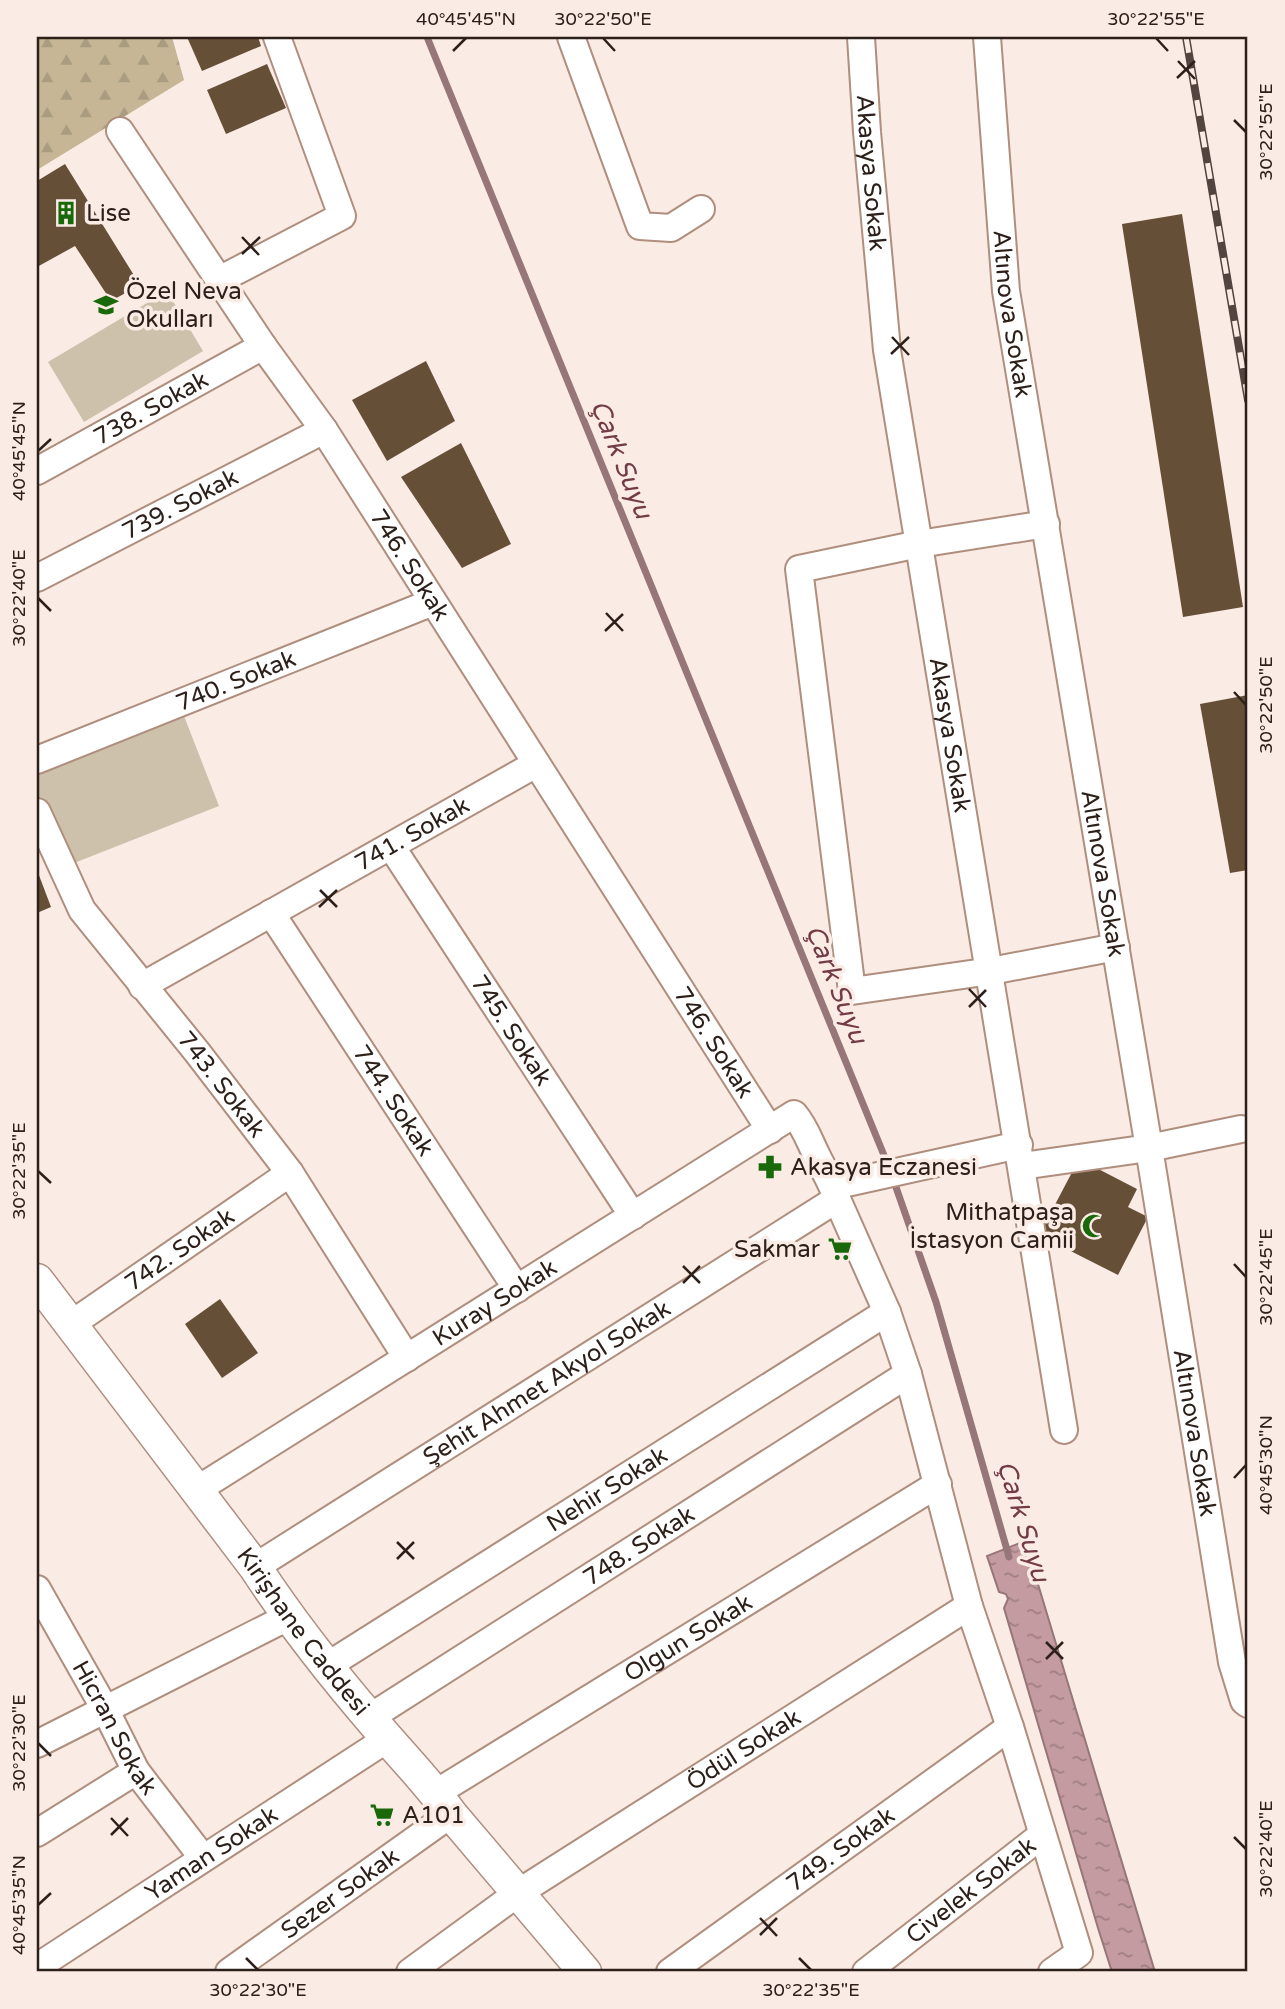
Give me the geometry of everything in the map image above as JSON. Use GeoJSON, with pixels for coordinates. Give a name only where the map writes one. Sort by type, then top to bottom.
{"type":"FeatureCollection","features":[{"type":"Feature","properties":{"kind":"street"},"geometry":{"type":"LineString","coordinates":[[221,279],[342,216],[277,37]]}},
{"type":"Feature","properties":{"kind":"street"},"geometry":{"type":"LineString","coordinates":[[571,37],[640,226],[671,228],[701,209]]}},
{"type":"Feature","properties":{"kind":"street","name":"Akasya Sokak"},"geometry":{"type":"LineString","coordinates":[[861,37],[887,350],[991,971],[1064,1430]]}},
{"type":"Feature","properties":{"kind":"street","name":"Altınova Sokak"},"geometry":{"type":"LineString","coordinates":[[987,37],[1006,291],[1232,1662],[1244,1701],[1248,1704]]}},
{"type":"Feature","properties":{"kind":"street","name":"746. Sokak"},"geometry":{"type":"LineString","coordinates":[[120,131],[221,279],[263,346],[324,430],[771,1130]]}},
{"type":"Feature","properties":{"kind":"street","name":"738. Sokak"},"geometry":{"type":"LineString","coordinates":[[37,471],[263,346]]}},
{"type":"Feature","properties":{"kind":"street","name":"739. Sokak"},"geometry":{"type":"LineString","coordinates":[[37,578],[324,430]]}},
{"type":"Feature","properties":{"kind":"street"},"geometry":{"type":"LineString","coordinates":[[1046,524],[919,544],[799,569],[852,991],[991,971],[1116,947]]}},
{"type":"Feature","properties":{"kind":"street","name":"740. Sokak"},"geometry":{"type":"LineString","coordinates":[[37,760],[433,602]]}},
{"type":"Feature","properties":{"kind":"street","name":"741. Sokak"},"geometry":{"type":"LineString","coordinates":[[142,986],[537,764]]}},
{"type":"Feature","properties":{"kind":"street","name":"743. Sokak"},"geometry":{"type":"LineString","coordinates":[[37,812],[82,910],[197,1052],[290,1174],[407,1358]]}},
{"type":"Feature","properties":{"kind":"street","name":"745. Sokak"},"geometry":{"type":"LineString","coordinates":[[391,846],[633,1216]]}},
{"type":"Feature","properties":{"kind":"street","name":"744. Sokak"},"geometry":{"type":"LineString","coordinates":[[271,913],[517,1289]]}},
{"type":"Feature","properties":{"kind":"street","name":"Kuray Sokak"},"geometry":{"type":"LineString","coordinates":[[195,1491],[794,1114],[804,1126],[815,1153],[840,1189]]}},
{"type":"Feature","properties":{"kind":"street","name":"Şehit Ahmet Akyol Sokak"},"geometry":{"type":"LineString","coordinates":[[255,1567],[840,1189],[910,1167],[1021,1156],[1149,1148],[1241,1129]]}},
{"type":"Feature","properties":{"kind":"street","name":"742. Sokak"},"geometry":{"type":"LineString","coordinates":[[70,1325],[290,1174]]}},
{"type":"Feature","properties":{"kind":"street"},"geometry":{"type":"LineString","coordinates":[[840,1189],[908,1374],[970,1606],[1079,1953],[1052,1972]]}},
{"type":"Feature","properties":{"kind":"street","name":"Kirişhane Caddesi"},"geometry":{"type":"LineString","coordinates":[[37,1280],[255,1567],[288,1617],[378,1728],[585,1972]]}},
{"type":"Feature","properties":{"kind":"street","name":"Nehir Sokak"},"geometry":{"type":"LineString","coordinates":[[327,1666],[887,1312]]}},
{"type":"Feature","properties":{"kind":"street","name":"748. Sokak"},"geometry":{"type":"LineString","coordinates":[[378,1728],[908,1374]]}},
{"type":"Feature","properties":{"kind":"street","name":"Olgun Sokak"},"geometry":{"type":"LineString","coordinates":[[444,1803],[938,1484]]}},
{"type":"Feature","properties":{"kind":"street","name":"Hicran Sokak"},"geometry":{"type":"LineString","coordinates":[[37,1589],[106,1709],[136,1771],[203,1858]]}},
{"type":"Feature","properties":{"kind":"street","name":"Ödül Sokak"},"geometry":{"type":"LineString","coordinates":[[410,1972],[518,1893],[970,1606]]}},
{"type":"Feature","properties":{"kind":"street"},"geometry":{"type":"LineString","coordinates":[[37,1744],[288,1617]]}},
{"type":"Feature","properties":{"kind":"street","name":"749. Sokak"},"geometry":{"type":"LineString","coordinates":[[670,1972],[1010,1727]]}},
{"type":"Feature","properties":{"kind":"street","name":"Yaman Sokak"},"geometry":{"type":"LineString","coordinates":[[37,1967],[203,1858],[378,1728]]}},
{"type":"Feature","properties":{"kind":"street"},"geometry":{"type":"LineString","coordinates":[[37,1833],[136,1771]]}},
{"type":"Feature","properties":{"kind":"street","name":"Sezer Sokak"},"geometry":{"type":"LineString","coordinates":[[229,1972],[444,1803]]}},
{"type":"Feature","properties":{"kind":"street","name":"Civelek Sokak"},"geometry":{"type":"LineString","coordinates":[[866,1972],[1042,1835]]}},
{"type":"Feature","properties":{"kind":"shaded area"},"geometry":{"type":"Polygon","coordinates":[[[167,291],[203,351],[84,422],[48,362],[167,291]]]}},
{"type":"Feature","properties":{"kind":"shaded area"},"geometry":{"type":"Polygon","coordinates":[[[184,716],[219,806],[64,867],[37,798],[37,773],[184,716]]]}},
{"type":"Feature","properties":{"kind":"green space"},"geometry":{"type":"Polygon","coordinates":[[[37,37],[172,37],[184,80],[37,170],[37,37]]]}},
{"type":"Feature","properties":{"kind":"water"},"geometry":{"type":"Polygon","coordinates":[[[1025,1541],[1155,1972],[1112,1972],[1098,1928],[1004,1608],[1008,1599],[1006,1594],[999,1592],[987,1556],[1025,1541]]]}},
{"type":"Feature","properties":{"kind":"building"},"geometry":{"type":"Polygon","coordinates":[[[187,37],[258,37],[261,46],[202,71],[187,37]]]}},
{"type":"Feature","properties":{"kind":"building"},"geometry":{"type":"Polygon","coordinates":[[[267,64],[286,108],[226,134],[207,90],[267,64]]]}},
{"type":"Feature","properties":{"kind":"building","name":"Lise"},"geometry":{"type":"Polygon","coordinates":[[[65,164],[140,285],[111,301],[75,246],[37,267],[37,181],[65,164]]]}},
{"type":"Feature","properties":{"kind":"building"},"geometry":{"type":"Polygon","coordinates":[[[1182,214],[1243,607],[1183,617],[1122,224],[1182,214]]]}},
{"type":"Feature","properties":{"kind":"building"},"geometry":{"type":"Polygon","coordinates":[[[426,361],[455,421],[387,461],[352,400],[426,361]]]}},
{"type":"Feature","properties":{"kind":"building"},"geometry":{"type":"Polygon","coordinates":[[[461,443],[511,544],[462,568],[401,477],[461,443]]]}},
{"type":"Feature","properties":{"kind":"building"},"geometry":{"type":"Polygon","coordinates":[[[1248,695],[1248,870],[1230,873],[1200,704],[1248,695]]]}},
{"type":"Feature","properties":{"kind":"building"},"geometry":{"type":"Polygon","coordinates":[[[37,870],[51,907],[37,913],[37,870]]]}},
{"type":"Feature","properties":{"kind":"building","name":"Mithatpaşa İstasyon Camii"},"geometry":{"type":"Polygon","coordinates":[[[1079,1159],[1137,1189],[1128,1207],[1148,1217],[1118,1275],[1039,1235],[1079,1159]]]}},
{"type":"Feature","properties":{"kind":"building"},"geometry":{"type":"Polygon","coordinates":[[[220,1299],[258,1353],[222,1378],[185,1324],[220,1299]]]}},
{"type":"Feature","properties":{"kind":"waterway","name":"Çark Suyu"},"geometry":{"type":"LineString","coordinates":[[427,37],[890,1170],[936,1302],[1009,1557]]}},
{"type":"Feature","properties":{"kind":"railway"},"geometry":{"type":"LineString","coordinates":[[1186,37],[1248,400]]}},
{"type":"Feature","properties":{"kind":"place","name":"Lise"},"geometry":{"type":"Point","coordinates":[66,213]}},
{"type":"Feature","properties":{"kind":"place","name":"Özel Neva Okulları"},"geometry":{"type":"Point","coordinates":[106,305]}},
{"type":"Feature","properties":{"kind":"place","name":"Akasya Eczanesi"},"geometry":{"type":"Point","coordinates":[770,1167]}},
{"type":"Feature","properties":{"kind":"place","name":"Mithatpaşa İstasyon Camii"},"geometry":{"type":"Point","coordinates":[1094,1226]}},
{"type":"Feature","properties":{"kind":"place","name":"Sakmar"},"geometry":{"type":"Point","coordinates":[840,1249]}},
{"type":"Feature","properties":{"kind":"place","name":"A101"},"geometry":{"type":"Point","coordinates":[382,1815]}}]}
